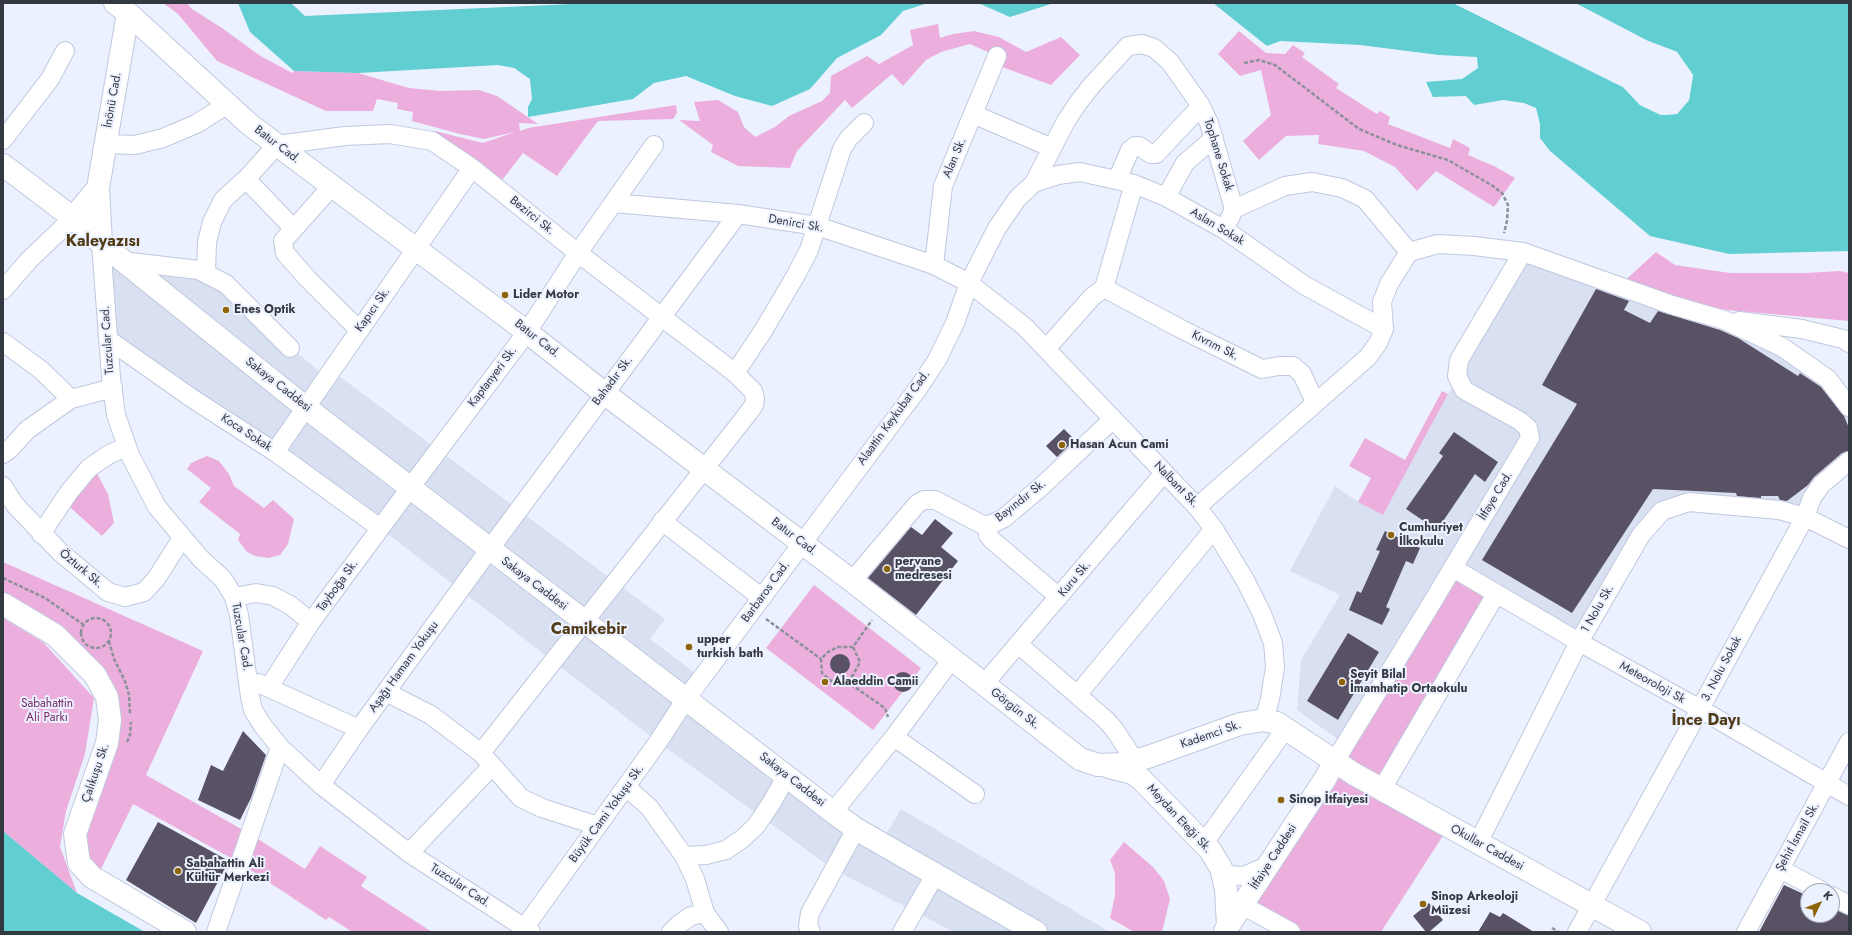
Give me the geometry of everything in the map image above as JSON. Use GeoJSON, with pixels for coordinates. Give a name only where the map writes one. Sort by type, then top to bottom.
{"type":"FeatureCollection","features":[{"type":"Feature","properties":{"kind":"main road","name":"Batur Cad."},"geometry":{"type":"LineString","coordinates":[[121,8],[249,124],[527,332],[604,393],[852,581],[952,659]]}},
{"type":"Feature","properties":{"kind":"main road","name":"İnönü Cad."},"geometry":{"type":"LineString","coordinates":[[101,243],[98,188],[106,144],[121,8]]}},
{"type":"Feature","properties":{"kind":"main road","name":"Sakaya Caddesi"},"geometry":{"type":"LineString","coordinates":[[3,165],[73,218],[122,261],[305,407],[489,550],[833,812],[856,828],[1036,932]]}},
{"type":"Feature","properties":{"kind":"main road","name":"İnönü Cad."},"geometry":{"type":"LineString","coordinates":[[73,218],[98,188]]}},
{"type":"Feature","properties":{"kind":"main road","name":"Çalıkuşu Sk."},"geometry":{"type":"LineString","coordinates":[[3,604],[55,635],[95,675],[107,698],[110,720],[107,743],[75,834],[78,863],[92,877],[185,932]]}},
{"type":"Feature","properties":{"kind":"main road","name":"Görgün Sk."},"geometry":{"type":"LineString","coordinates":[[952,659],[1089,762]]}},
{"type":"Feature","properties":{"kind":"main road","name":"Kademci Sk."},"geometry":{"type":"LineString","coordinates":[[1089,762],[1134,761],[1240,724],[1264,720],[1277,723],[1286,728],[1335,761]]}},
{"type":"Feature","properties":{"kind":"main road","name":"Okullar Caddesi"},"geometry":{"type":"LineString","coordinates":[[1335,761],[1382,790],[1640,932]]}},
{"type":"Feature","properties":{"kind":"main road","name":"İtfaiye Caddesi"},"geometry":{"type":"LineString","coordinates":[[1226,930],[1335,761]]}},
{"type":"Feature","properties":{"kind":"main road","name":"Meydan Eteği Sk."},"geometry":{"type":"LineString","coordinates":[[1089,762],[1133,773],[1142,780],[1210,850],[1221,869],[1226,889],[1226,930]]}},
{"type":"Feature","properties":{"kind":"street","name":"Tophane Sokak"},"geometry":{"type":"LineString","coordinates":[[1034,183],[1078,103],[1092,85],[1128,46],[1142,44],[1154,48],[1170,62],[1201,106],[1214,138],[1234,209]]}},
{"type":"Feature","properties":{"kind":"street"},"geometry":{"type":"LineString","coordinates":[[3,140],[50,80],[65,51]]}},
{"type":"Feature","properties":{"kind":"street","name":"Alan Sk."},"geometry":{"type":"LineString","coordinates":[[934,265],[943,186],[997,56]]}},
{"type":"Feature","properties":{"kind":"street"},"geometry":{"type":"LineString","coordinates":[[106,144],[135,145],[163,138],[196,124],[228,104]]}},
{"type":"Feature","properties":{"kind":"street"},"geometry":{"type":"LineString","coordinates":[[1117,180],[1130,150],[1135,146],[1139,146],[1152,154],[1156,154],[1201,106]]}},
{"type":"Feature","properties":{"kind":"street"},"geometry":{"type":"LineString","coordinates":[[973,114],[1052,148]]}},
{"type":"Feature","properties":{"kind":"street"},"geometry":{"type":"LineString","coordinates":[[735,372],[786,295],[809,250],[842,149],[849,138],[864,123]]}},
{"type":"Feature","properties":{"kind":"street","name":"Bezirci Sk."},"geometry":{"type":"LineString","coordinates":[[276,144],[345,136],[390,134],[432,141],[472,168],[661,318],[735,372],[753,391],[755,398],[754,405],[703,469]]}},
{"type":"Feature","properties":{"kind":"street"},"geometry":{"type":"LineString","coordinates":[[1166,197],[1185,163],[1214,138]]}},
{"type":"Feature","properties":{"kind":"street"},"geometry":{"type":"LineString","coordinates":[[206,273],[207,242],[212,222],[223,200],[246,179],[276,144]]}},
{"type":"Feature","properties":{"kind":"street","name":"Kaptanyeri Sk."},"geometry":{"type":"LineString","coordinates":[[410,488],[527,332],[578,253],[654,145]]}},
{"type":"Feature","properties":{"kind":"street","name":"Kapıcı Sk."},"geometry":{"type":"LineString","coordinates":[[275,452],[472,168]]}},
{"type":"Feature","properties":{"kind":"street","name":"Aslan Sokak"},"geometry":{"type":"LineString","coordinates":[[1034,183],[1058,175],[1080,172],[1134,184],[1166,197],[1225,230],[1304,285],[1384,329]]}},
{"type":"Feature","properties":{"kind":"street"},"geometry":{"type":"LineString","coordinates":[[246,179],[293,228]]}},
{"type":"Feature","properties":{"kind":"street"},"geometry":{"type":"LineString","coordinates":[[1225,230],[1234,209],[1285,186],[1312,182],[1342,188],[1364,199],[1409,252]]}},
{"type":"Feature","properties":{"kind":"street","name":"Alaattin Keykubat Cad."},"geometry":{"type":"LineString","coordinates":[[802,543],[919,387],[937,360],[955,323],[969,283],[997,228],[1018,199],[1034,183]]}},
{"type":"Feature","properties":{"kind":"street"},"geometry":{"type":"LineString","coordinates":[[1046,349],[1092,297],[1104,288],[1134,184]]}},
{"type":"Feature","properties":{"kind":"street"},"geometry":{"type":"LineString","coordinates":[[332,186],[283,240],[285,253],[307,278],[359,330]]}},
{"type":"Feature","properties":{"kind":"street","name":"Denirci Sk."},"geometry":{"type":"LineString","coordinates":[[614,203],[738,214],[816,226],[934,265],[969,283]]}},
{"type":"Feature","properties":{"kind":"street","name":"Bahadır Sk."},"geometry":{"type":"LineString","coordinates":[[489,550],[738,214]]}},
{"type":"Feature","properties":{"kind":"street"},"geometry":{"type":"LineString","coordinates":[[3,290],[29,260],[73,218]]}},
{"type":"Feature","properties":{"kind":"street","name":"Tuzcular Cad."},"geometry":{"type":"LineString","coordinates":[[101,243],[116,415],[127,446],[157,507],[201,559],[223,579],[234,597],[239,615],[253,710],[263,726],[280,747],[321,785],[409,853],[528,929]]}},
{"type":"Feature","properties":{"kind":"street"},"geometry":{"type":"LineString","coordinates":[[1197,507],[1368,357],[1378,343],[1384,329],[1382,302],[1389,284],[1409,252],[1438,244],[1524,252],[1672,305],[1724,320],[1802,329],[1843,339],[1849,343]]}},
{"type":"Feature","properties":{"kind":"street","name":"İtfaye Cad."},"geometry":{"type":"LineString","coordinates":[[1335,761],[1453,568],[1530,438],[1528,428],[1520,421],[1464,390],[1457,376],[1459,360],[1524,252]]}},
{"type":"Feature","properties":{"kind":"street"},"geometry":{"type":"LineString","coordinates":[[122,261],[199,270],[206,273],[226,284],[290,348]]}},
{"type":"Feature","properties":{"kind":"street","name":"Nalbant Sk."},"geometry":{"type":"LineString","coordinates":[[969,283],[1025,327],[1197,507],[1214,530],[1245,580],[1262,614],[1273,643],[1275,667],[1270,699],[1264,720]]}},
{"type":"Feature","properties":{"kind":"street","name":"Kıvrım Sk."},"geometry":{"type":"LineString","coordinates":[[1104,288],[1216,347],[1262,369],[1279,366],[1293,366],[1302,374],[1315,402]]}},
{"type":"Feature","properties":{"kind":"street"},"geometry":{"type":"LineString","coordinates":[[1724,320],[1782,348],[1828,379],[1849,407]]}},
{"type":"Feature","properties":{"kind":"street","name":"Koca Sokak"},"geometry":{"type":"LineString","coordinates":[[109,340],[193,399],[275,452],[380,528]]}},
{"type":"Feature","properties":{"kind":"street"},"geometry":{"type":"LineString","coordinates":[[3,342],[41,370],[71,399]]}},
{"type":"Feature","properties":{"kind":"street"},"geometry":{"type":"LineString","coordinates":[[3,454],[10,449],[27,430],[71,399],[113,388]]}},
{"type":"Feature","properties":{"kind":"street","name":"Bayındır Sk."},"geometry":{"type":"LineString","coordinates":[[852,581],[917,504],[924,500],[935,500],[984,526],[988,525],[1004,518],[1036,491],[1113,419]]}},
{"type":"Feature","properties":{"kind":"street"},"geometry":{"type":"LineString","coordinates":[[41,534],[69,492],[89,468],[108,455],[127,446]]}},
{"type":"Feature","properties":{"kind":"street","name":"3. Nolu Sokak"},"geometry":{"type":"LineString","coordinates":[[1577,932],[1805,517],[1812,498],[1821,485],[1849,461]]}},
{"type":"Feature","properties":{"kind":"street"},"geometry":{"type":"LineString","coordinates":[[409,853],[486,760],[584,622],[703,469]]}},
{"type":"Feature","properties":{"kind":"street","name":"Kuru Sk."},"geometry":{"type":"LineString","coordinates":[[984,684],[1164,473]]}},
{"type":"Feature","properties":{"kind":"street","name":"Özturk Sk."},"geometry":{"type":"LineString","coordinates":[[3,486],[15,505],[41,534],[60,552],[108,592],[125,597],[144,592],[156,580],[182,538]]}},
{"type":"Feature","properties":{"kind":"street","name":"Tayboğa Sk."},"geometry":{"type":"LineString","coordinates":[[270,687],[312,622],[410,488]]}},
{"type":"Feature","properties":{"kind":"street","name":"1 Nolu Sk."},"geometry":{"type":"LineString","coordinates":[[1478,843],[1579,642],[1642,535],[1662,511],[1689,502],[1779,510],[1805,517],[1849,539]]}},
{"type":"Feature","properties":{"kind":"street"},"geometry":{"type":"LineString","coordinates":[[662,521],[757,604]]}},
{"type":"Feature","properties":{"kind":"street"},"geometry":{"type":"LineString","coordinates":[[988,525],[988,535],[992,540],[1059,597]]}},
{"type":"Feature","properties":{"kind":"street"},"geometry":{"type":"LineString","coordinates":[[1078,694],[1214,530]]}},
{"type":"Feature","properties":{"kind":"street","name":"Barbaros Cad."},"geometry":{"type":"LineString","coordinates":[[686,699],[802,543]]}},
{"type":"Feature","properties":{"kind":"street","name":"Aşağı Hamam Yokuşu"},"geometry":{"type":"LineString","coordinates":[[321,785],[359,729],[489,550]]}},
{"type":"Feature","properties":{"kind":"street","name":"Meteoroloji Sk"},"geometry":{"type":"LineString","coordinates":[[1453,568],[1579,642],[1700,709],[1849,796]]}},
{"type":"Feature","properties":{"kind":"street"},"geometry":{"type":"LineString","coordinates":[[234,597],[256,593],[273,596],[290,605],[312,622]]}},
{"type":"Feature","properties":{"kind":"street"},"geometry":{"type":"LineString","coordinates":[[1382,790],[1496,594]]}},
{"type":"Feature","properties":{"kind":"street"},"geometry":{"type":"LineString","coordinates":[[1018,644],[1078,694],[1114,729],[1134,761]]}},
{"type":"Feature","properties":{"kind":"street"},"geometry":{"type":"LineString","coordinates":[[833,812],[894,737],[952,659]]}},
{"type":"Feature","properties":{"kind":"street"},"geometry":{"type":"LineString","coordinates":[[248,679],[270,687],[359,729]]}},
{"type":"Feature","properties":{"kind":"street"},"geometry":{"type":"LineString","coordinates":[[386,692],[431,715],[486,760],[521,798],[542,808],[598,826]]}},
{"type":"Feature","properties":{"kind":"street","name":"Büyük Cami Yokuşu Sk."},"geometry":{"type":"LineString","coordinates":[[528,929],[686,699]]}},
{"type":"Feature","properties":{"kind":"street"},"geometry":{"type":"LineString","coordinates":[[1204,843],[1286,728]]}},
{"type":"Feature","properties":{"kind":"street"},"geometry":{"type":"LineString","coordinates":[[894,737],[975,794]]}},
{"type":"Feature","properties":{"kind":"street","name":"Şehit İsmail Sk."},"geometry":{"type":"LineString","coordinates":[[1746,932],[1849,742]]}},
{"type":"Feature","properties":{"kind":"street"},"geometry":{"type":"LineString","coordinates":[[216,932],[280,747]]}},
{"type":"Feature","properties":{"kind":"street"},"geometry":{"type":"LineString","coordinates":[[684,856],[706,855],[726,850],[742,839],[756,826],[772,802],[786,776]]}},
{"type":"Feature","properties":{"kind":"street"},"geometry":{"type":"LineString","coordinates":[[626,787],[649,807],[684,856],[695,879],[706,913],[719,932]]}},
{"type":"Feature","properties":{"kind":"street"},"geometry":{"type":"LineString","coordinates":[[811,932],[808,926],[810,913],[856,828]]}},
{"type":"Feature","properties":{"kind":"street"},"geometry":{"type":"LineString","coordinates":[[1221,869],[1227,875],[1244,876],[1269,865]]}},
{"type":"Feature","properties":{"kind":"street"},"geometry":{"type":"LineString","coordinates":[[1780,869],[1807,883]]}},
{"type":"Feature","properties":{"kind":"street"},"geometry":{"type":"LineString","coordinates":[[902,932],[935,874]]}},
{"type":"Feature","properties":{"kind":"street"},"geometry":{"type":"LineString","coordinates":[[1840,900],[1849,905]]}},
{"type":"Feature","properties":{"kind":"street"},"geometry":{"type":"LineString","coordinates":[[1242,905],[1291,932]]}},
{"type":"Feature","properties":{"kind":"street"},"geometry":{"type":"LineString","coordinates":[[671,932],[691,916],[706,913]]}},
{"type":"Feature","properties":{"kind":"path"},"geometry":{"type":"LineString","coordinates":[[1244,63],[1259,60],[1275,65],[1359,129],[1397,145],[1448,160],[1493,186],[1502,194],[1508,205],[1507,221],[1499,249]]}},
{"type":"Feature","properties":{"kind":"path"},"geometry":{"type":"LineString","coordinates":[[3,578],[45,598],[84,625]]}},
{"type":"Feature","properties":{"kind":"path"},"geometry":{"type":"LineString","coordinates":[[757,604],[821,659],[822,672],[831,681],[846,681],[886,708],[894,737]]}},
{"type":"Feature","properties":{"kind":"path"},"geometry":{"type":"LineString","coordinates":[[853,647],[882,605]]}},
{"type":"Feature","properties":{"kind":"path"},"geometry":{"type":"LineString","coordinates":[[92,619],[102,619],[107,622],[111,631],[109,641],[102,647],[98,648],[88,646],[84,643],[81,634],[84,625],[92,619]]}},
{"type":"Feature","properties":{"kind":"path"},"geometry":{"type":"LineString","coordinates":[[821,659],[828,652],[838,647],[853,647]]}},
{"type":"Feature","properties":{"kind":"path"},"geometry":{"type":"LineString","coordinates":[[846,681],[853,675],[860,662],[853,647]]}},
{"type":"Feature","properties":{"kind":"path"},"geometry":{"type":"LineString","coordinates":[[1552,928],[1559,932]]}},
{"type":"Feature","properties":{"kind":"shaded area"},"geometry":{"type":"Polygon","coordinates":[[[101,243],[122,261],[199,270],[326,377],[331,370],[665,619],[650,639],[702,678],[687,699],[881,843],[901,809],[1110,932],[954,932],[833,869],[658,742],[380,528],[109,340],[101,243]]]}},
{"type":"Feature","properties":{"kind":"shaded area"},"geometry":{"type":"Polygon","coordinates":[[[1523,252],[1782,347],[1849,407],[1849,461],[1805,517],[1779,510],[1662,511],[1579,642],[1496,594],[1346,745],[1297,710],[1301,660],[1340,595],[1290,571],[1335,486],[1358,502],[1383,515],[1448,394],[1458,380],[1523,252]]]}},
{"type":"Feature","properties":{"kind":"green space"},"geometry":{"type":"Polygon","coordinates":[[[163,3],[187,3],[192,9],[222,28],[259,55],[292,73],[294,71],[358,73],[409,88],[441,91],[479,90],[497,96],[538,124],[519,123],[520,131],[528,128],[676,105],[677,113],[673,119],[598,121],[557,176],[523,153],[496,188],[432,141],[435,131],[483,143],[515,132],[484,139],[460,134],[412,121],[413,112],[397,109],[398,103],[377,99],[373,111],[326,111],[217,61],[178,14],[163,3]]]}},
{"type":"Feature","properties":{"kind":"green space"},"geometry":{"type":"Polygon","coordinates":[[[938,24],[940,38],[953,34],[974,31],[999,37],[1026,52],[1061,37],[1080,55],[1051,85],[994,64],[997,56],[970,44],[941,52],[926,60],[903,86],[892,74],[852,108],[845,100],[797,151],[790,168],[738,166],[711,152],[713,145],[679,120],[700,121],[694,102],[718,100],[738,112],[744,127],[755,137],[775,127],[789,116],[822,101],[830,93],[831,76],[867,56],[879,64],[913,45],[910,30],[938,24]]]}},
{"type":"Feature","properties":{"kind":"green space"},"geometry":{"type":"Polygon","coordinates":[[[1239,31],[1266,53],[1285,54],[1293,45],[1305,53],[1302,57],[1339,84],[1336,88],[1377,114],[1380,111],[1390,117],[1388,124],[1450,148],[1453,139],[1470,148],[1468,155],[1496,167],[1515,178],[1494,207],[1436,171],[1417,191],[1395,167],[1364,151],[1318,144],[1319,135],[1286,136],[1259,160],[1243,141],[1271,115],[1261,70],[1240,76],[1218,54],[1239,31]]]}},
{"type":"Feature","properties":{"kind":"green space"},"geometry":{"type":"Polygon","coordinates":[[[1656,252],[1675,265],[1730,273],[1806,273],[1840,271],[1849,273],[1849,321],[1672,305],[1619,286],[1656,252]]]}},
{"type":"Feature","properties":{"kind":"green space"},"geometry":{"type":"Polygon","coordinates":[[[1442,391],[1448,394],[1383,515],[1358,502],[1371,478],[1349,466],[1365,438],[1405,460],[1442,391]]]}},
{"type":"Feature","properties":{"kind":"green space"},"geometry":{"type":"Polygon","coordinates":[[[207,456],[219,461],[229,474],[234,486],[264,508],[273,500],[294,519],[288,544],[280,555],[269,558],[255,556],[247,552],[238,540],[240,534],[199,502],[211,488],[187,469],[191,463],[207,456]]]}},
{"type":"Feature","properties":{"kind":"green space"},"geometry":{"type":"Polygon","coordinates":[[[93,466],[108,494],[114,523],[102,536],[63,501],[93,466]]]}},
{"type":"Feature","properties":{"kind":"green space"},"geometry":{"type":"Polygon","coordinates":[[[3,562],[203,651],[146,775],[250,834],[305,869],[320,846],[367,877],[361,886],[432,932],[352,932],[329,917],[326,920],[240,863],[133,804],[100,871],[87,856],[83,836],[110,688],[3,595],[3,562]]]}},
{"type":"Feature","properties":{"kind":"green space"},"geometry":{"type":"Polygon","coordinates":[[[1453,568],[1496,594],[1382,789],[1444,834],[1381,932],[1301,932],[1247,898],[1453,568]]]}},
{"type":"Feature","properties":{"kind":"green space"},"geometry":{"type":"Polygon","coordinates":[[[814,585],[921,668],[873,730],[766,648],[814,585]]]}},
{"type":"Feature","properties":{"kind":"green space","name":"Sabahattin Ali Parkı"},"geometry":{"type":"Polygon","coordinates":[[[3,618],[43,642],[94,698],[85,754],[66,811],[60,847],[77,893],[3,831],[3,618]]]}},
{"type":"Feature","properties":{"kind":"green space"},"geometry":{"type":"Polygon","coordinates":[[[1124,842],[1153,867],[1164,881],[1170,899],[1162,932],[1134,932],[1110,918],[1115,895],[1115,873],[1110,860],[1124,842]]]}},
{"type":"Feature","properties":{"kind":"water"},"geometry":{"type":"Polygon","coordinates":[[[238,3],[291,3],[305,16],[595,3],[928,3],[903,11],[881,35],[837,58],[810,89],[772,106],[735,96],[686,76],[654,83],[633,99],[528,117],[528,107],[532,99],[530,79],[514,68],[498,65],[358,73],[294,71],[250,32],[238,3]]]}},
{"type":"Feature","properties":{"kind":"water"},"geometry":{"type":"Polygon","coordinates":[[[978,3],[1054,3],[1010,17],[978,3]]]}},
{"type":"Feature","properties":{"kind":"water"},"geometry":{"type":"Polygon","coordinates":[[[1213,3],[1453,3],[1623,87],[1640,105],[1661,115],[1677,114],[1689,100],[1693,75],[1677,52],[1648,41],[1575,3],[1849,3],[1849,251],[1729,254],[1650,236],[1550,151],[1540,138],[1540,124],[1536,108],[1524,103],[1503,100],[1474,105],[1466,96],[1433,97],[1426,82],[1462,79],[1478,68],[1477,57],[1439,55],[1360,45],[1280,41],[1267,46],[1213,3]]]}},
{"type":"Feature","properties":{"kind":"water"},"geometry":{"type":"Polygon","coordinates":[[[3,831],[77,893],[145,932],[3,932],[3,831]]]}},
{"type":"Feature","properties":{"kind":"pier"},"geometry":{"type":"Polygon","coordinates":[[[1453,3],[1457,3],[1624,85],[1641,103],[1661,112],[1676,112],[1687,99],[1691,76],[1676,53],[1647,43],[1573,3],[1575,3],[1648,41],[1677,52],[1693,75],[1689,100],[1677,114],[1661,115],[1640,105],[1623,87],[1453,3]]]}},
{"type":"Feature","properties":{"kind":"building"},"geometry":{"type":"Polygon","coordinates":[[[1596,289],[1629,301],[1624,310],[1650,323],[1658,311],[1720,330],[1738,338],[1798,376],[1800,373],[1821,387],[1844,416],[1849,428],[1849,451],[1842,453],[1814,477],[1808,485],[1787,501],[1780,500],[1778,496],[1761,496],[1761,498],[1737,496],[1736,493],[1653,489],[1572,613],[1482,560],[1577,404],[1542,385],[1596,289]]]}},
{"type":"Feature","properties":{"kind":"building","name":"Hasan Acun Cami"},"geometry":{"type":"Polygon","coordinates":[[[1064,429],[1075,440],[1057,457],[1046,446],[1064,429]]]}},
{"type":"Feature","properties":{"kind":"building"},"geometry":{"type":"Polygon","coordinates":[[[1454,432],[1498,462],[1485,482],[1475,474],[1437,530],[1406,509],[1443,456],[1439,453],[1454,432]]]}},
{"type":"Feature","properties":{"kind":"building","name":"pervane medresesi"},"geometry":{"type":"Polygon","coordinates":[[[935,519],[953,533],[941,547],[958,561],[916,615],[868,578],[911,527],[922,535],[935,519]]]}},
{"type":"Feature","properties":{"kind":"building","name":"Cumhuriyet İlkokulu"},"geometry":{"type":"Polygon","coordinates":[[[1385,531],[1420,548],[1413,564],[1406,561],[1386,607],[1390,609],[1382,625],[1349,610],[1357,591],[1361,593],[1380,551],[1376,550],[1385,531]]]}},
{"type":"Feature","properties":{"kind":"building"},"geometry":{"type":"Polygon","coordinates":[[[1348,633],[1379,652],[1338,720],[1307,701],[1348,633]]]}},
{"type":"Feature","properties":{"kind":"building"},"geometry":{"type":"Polygon","coordinates":[[[836,654],[844,654],[850,660],[850,668],[844,674],[836,674],[830,668],[830,660],[836,654]]]}},
{"type":"Feature","properties":{"kind":"building"},"geometry":{"type":"Polygon","coordinates":[[[899,672],[907,672],[913,678],[913,686],[907,692],[899,692],[893,686],[893,678],[899,672]]]}},
{"type":"Feature","properties":{"kind":"building"},"geometry":{"type":"Polygon","coordinates":[[[243,731],[266,755],[251,798],[240,820],[198,800],[211,765],[223,771],[243,731]]]}},
{"type":"Feature","properties":{"kind":"building","name":"Sabahattin Ali Kültür Merkezi"},"geometry":{"type":"Polygon","coordinates":[[[158,822],[229,861],[196,923],[126,880],[158,822]]]}},
{"type":"Feature","properties":{"kind":"building"},"geometry":{"type":"Polygon","coordinates":[[[1784,885],[1800,892],[1800,923],[1840,923],[1840,912],[1849,916],[1849,932],[1759,932],[1784,885]]]}},
{"type":"Feature","properties":{"kind":"building"},"geometry":{"type":"Polygon","coordinates":[[[1429,903],[1443,920],[1429,932],[1426,932],[1413,916],[1429,903]]]}},
{"type":"Feature","properties":{"kind":"building"},"geometry":{"type":"Polygon","coordinates":[[[1490,912],[1500,917],[1503,913],[1534,932],[1478,932],[1490,912]]]}},
{"type":"Feature","properties":{"kind":"place","name":"Lider Motor"},"geometry":{"type":"Point","coordinates":[505,295]}},
{"type":"Feature","properties":{"kind":"place","name":"Enes Optik"},"geometry":{"type":"Point","coordinates":[226,310]}},
{"type":"Feature","properties":{"kind":"place","name":"Hasan Acun Cami"},"geometry":{"type":"Point","coordinates":[1062,445]}},
{"type":"Feature","properties":{"kind":"place","name":"Cumhuriyet İlkokulu"},"geometry":{"type":"Point","coordinates":[1391,535]}},
{"type":"Feature","properties":{"kind":"place","name":"pervane medresesi"},"geometry":{"type":"Point","coordinates":[887,569]}},
{"type":"Feature","properties":{"kind":"place","name":"upper turkish bath"},"geometry":{"type":"Point","coordinates":[689,647]}},
{"type":"Feature","properties":{"kind":"place","name":"Alaeddin Camii"},"geometry":{"type":"Point","coordinates":[825,682]}},
{"type":"Feature","properties":{"kind":"place","name":"Seyit Bilal İmamhatip Ortaokulu"},"geometry":{"type":"Point","coordinates":[1342,682]}},
{"type":"Feature","properties":{"kind":"place","name":"Sinop İtfaiyesi"},"geometry":{"type":"Point","coordinates":[1281,800]}},
{"type":"Feature","properties":{"kind":"place","name":"Sabahattin Ali Kültür Merkezi"},"geometry":{"type":"Point","coordinates":[178,871]}},
{"type":"Feature","properties":{"kind":"place","name":"Sinop Arkeoloji Müzesi"},"geometry":{"type":"Point","coordinates":[1423,904]}},
{"type":"Feature","properties":{"kind":"district","name":"Kaleyazısı"},"geometry":{"type":"Point","coordinates":[103,242]}},
{"type":"Feature","properties":{"kind":"district","name":"Camikebir"},"geometry":{"type":"Point","coordinates":[589,630]}},
{"type":"Feature","properties":{"kind":"district","name":"İnce Dayı"},"geometry":{"type":"Point","coordinates":[1706,721]}}]}
